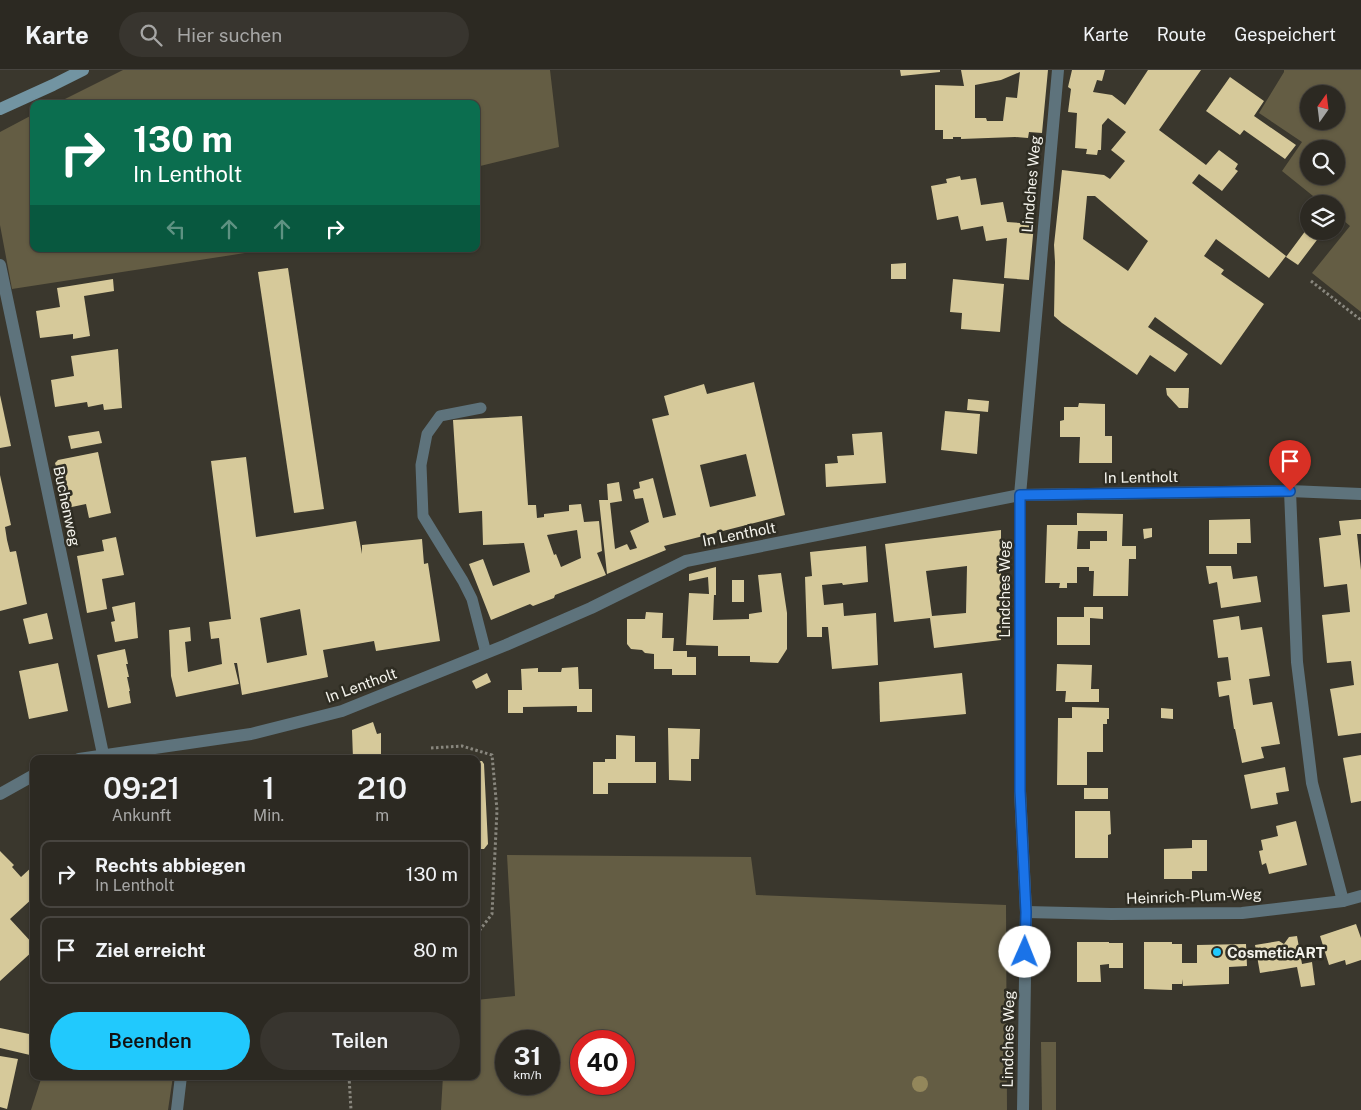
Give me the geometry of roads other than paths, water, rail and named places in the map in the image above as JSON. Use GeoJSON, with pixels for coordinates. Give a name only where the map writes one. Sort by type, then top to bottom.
{"type":"FeatureCollection","features":[{"type":"Feature","properties":{"kind":"main road"},"geometry":{"type":"LineString","coordinates":[[0,109],[83,70]]}},
{"type":"Feature","properties":{"kind":"street","name":"Lindches Weg"},"geometry":{"type":"LineString","coordinates":[[1023,1110],[1026,912],[1020,791],[1020,495],[1058,70]]}},
{"type":"Feature","properties":{"kind":"street","name":"Buchenweg"},"geometry":{"type":"LineString","coordinates":[[0,265],[103,754]]}},
{"type":"Feature","properties":{"kind":"street","name":"In Lentholt"},"geometry":{"type":"LineString","coordinates":[[98,755],[154,753],[251,734],[342,711],[591,608],[686,561],[1020,495],[1290,491],[1361,494]]}},
{"type":"Feature","properties":{"kind":"street"},"geometry":{"type":"LineString","coordinates":[[1290,491],[1296,662],[1312,783],[1343,901]]}},
{"type":"Feature","properties":{"kind":"street"},"geometry":{"type":"LineString","coordinates":[[0,794],[30,777]]}},
{"type":"Feature","properties":{"kind":"street","name":"Heinrich-Plum-Weg"},"geometry":{"type":"LineString","coordinates":[[1026,912],[1111,914],[1242,913],[1343,901],[1361,896]]}},
{"type":"Feature","properties":{"kind":"street"},"geometry":{"type":"LineString","coordinates":[[177,1110],[181,1080]]}},
{"type":"Feature","properties":{"kind":"lane"},"geometry":{"type":"LineString","coordinates":[[481,408],[440,416],[426,434],[421,465],[423,516],[472,599],[486,653]]}},
{"type":"Feature","properties":{"kind":"place","name":"CosmeticART"},"geometry":{"type":"Point","coordinates":[1217,952]}}]}
